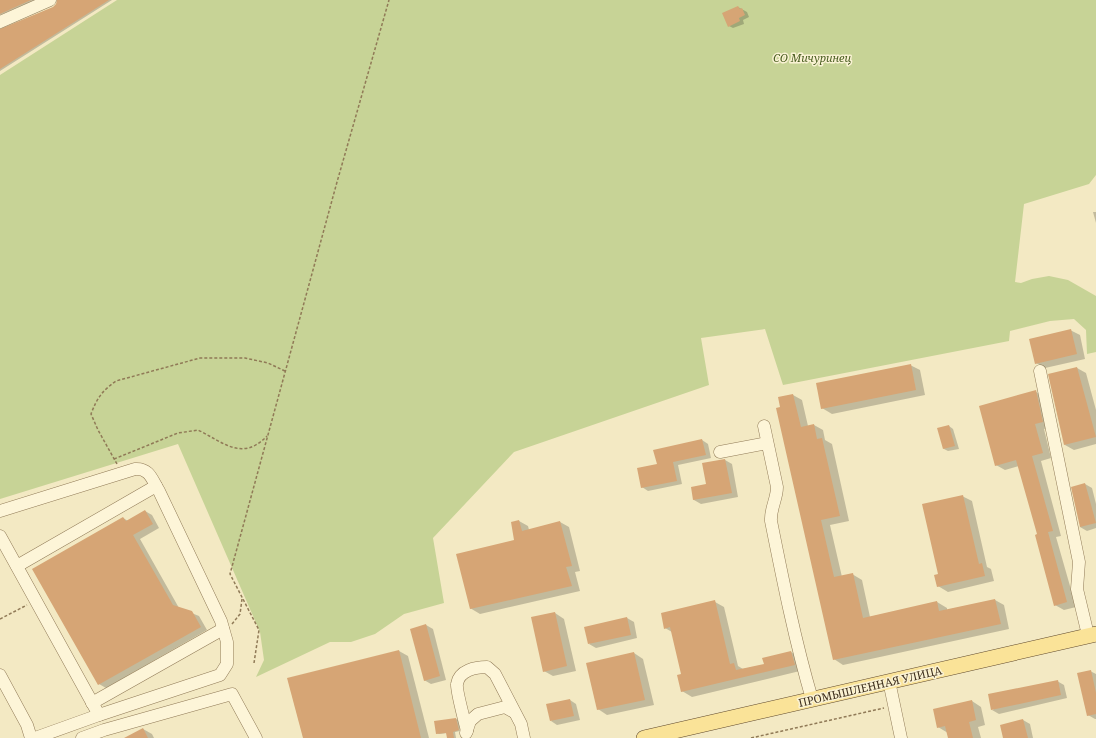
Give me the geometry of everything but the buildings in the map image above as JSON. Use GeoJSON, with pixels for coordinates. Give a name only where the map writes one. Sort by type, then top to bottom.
{"type":"FeatureCollection","features":[{"type":"Feature","properties":{"kind":"main road","name":"ПРОМЫШЛЕННАЯ УЛИЦА"},"geometry":{"type":"LineString","coordinates":[[644,738],[1092,635]]}},
{"type":"Feature","properties":{"kind":"lane"},"geometry":{"type":"LineString","coordinates":[[0,22],[50,0]]}},
{"type":"Feature","properties":{"kind":"lane"},"geometry":{"type":"LineString","coordinates":[[1040,371],[1079,562],[1077,589],[1092,635]]}},
{"type":"Feature","properties":{"kind":"lane"},"geometry":{"type":"LineString","coordinates":[[764,426],[777,487],[777,494],[771,514],[771,521],[789,609],[812,699]]}},
{"type":"Feature","properties":{"kind":"lane"},"geometry":{"type":"LineString","coordinates":[[720,452],[767,443]]}},
{"type":"Feature","properties":{"kind":"lane"},"geometry":{"type":"LineString","coordinates":[[0,511],[134,469],[142,469],[147,472],[156,486],[221,621],[227,642],[227,664],[220,675],[99,715],[36,738]]}},
{"type":"Feature","properties":{"kind":"lane"},"geometry":{"type":"LineString","coordinates":[[17,566],[156,486]]}},
{"type":"Feature","properties":{"kind":"lane"},"geometry":{"type":"LineString","coordinates":[[0,536],[99,715]]}},
{"type":"Feature","properties":{"kind":"lane"},"geometry":{"type":"LineString","coordinates":[[92,703],[223,629]]}},
{"type":"Feature","properties":{"kind":"lane"},"geometry":{"type":"LineString","coordinates":[[466,735],[457,685],[461,676],[469,670],[478,667],[487,668],[495,674],[521,724],[524,738]]}},
{"type":"Feature","properties":{"kind":"lane"},"geometry":{"type":"LineString","coordinates":[[1,677],[27,725],[31,738]]}},
{"type":"Feature","properties":{"kind":"lane"},"geometry":{"type":"LineString","coordinates":[[889,682],[901,738]]}},
{"type":"Feature","properties":{"kind":"lane"},"geometry":{"type":"LineString","coordinates":[[82,738],[104,730],[232,694],[256,738]]}},
{"type":"Feature","properties":{"kind":"lane"},"geometry":{"type":"LineString","coordinates":[[466,735],[470,721],[478,714],[505,707],[514,712]]}},
{"type":"Feature","properties":{"kind":"path"},"geometry":{"type":"LineString","coordinates":[[254,663],[258,630],[230,574],[337,182],[390,0]]}},
{"type":"Feature","properties":{"kind":"path"},"geometry":{"type":"LineString","coordinates":[[122,473],[98,430],[91,414],[96,401],[104,389],[116,381],[200,358],[245,358],[268,363],[285,371]]}},
{"type":"Feature","properties":{"kind":"path"},"geometry":{"type":"LineString","coordinates":[[114,459],[178,433],[198,430],[234,449],[246,448],[268,436]]}},
{"type":"Feature","properties":{"kind":"path"},"geometry":{"type":"LineString","coordinates":[[223,629],[233,623],[240,614],[242,598]]}},
{"type":"Feature","properties":{"kind":"path"},"geometry":{"type":"LineString","coordinates":[[0,619],[36,599]]}},
{"type":"Feature","properties":{"kind":"path"},"geometry":{"type":"LineString","coordinates":[[751,738],[894,705]]}},
{"type":"Feature","properties":{"kind":"green space","name":"СО Мичуринец"},"geometry":{"type":"Polygon","coordinates":[[[117,0],[1096,0],[1096,175],[1089,184],[1024,204],[1015,282],[1021,283],[1032,279],[1049,276],[1068,280],[1096,296],[1096,352],[1087,354],[1086,330],[1074,319],[1050,321],[1010,331],[1009,341],[783,385],[765,329],[701,338],[709,385],[514,452],[433,538],[444,603],[404,614],[375,634],[351,642],[330,642],[256,677],[264,660],[260,632],[178,444],[0,499],[0,75],[117,0]]]}}]}
